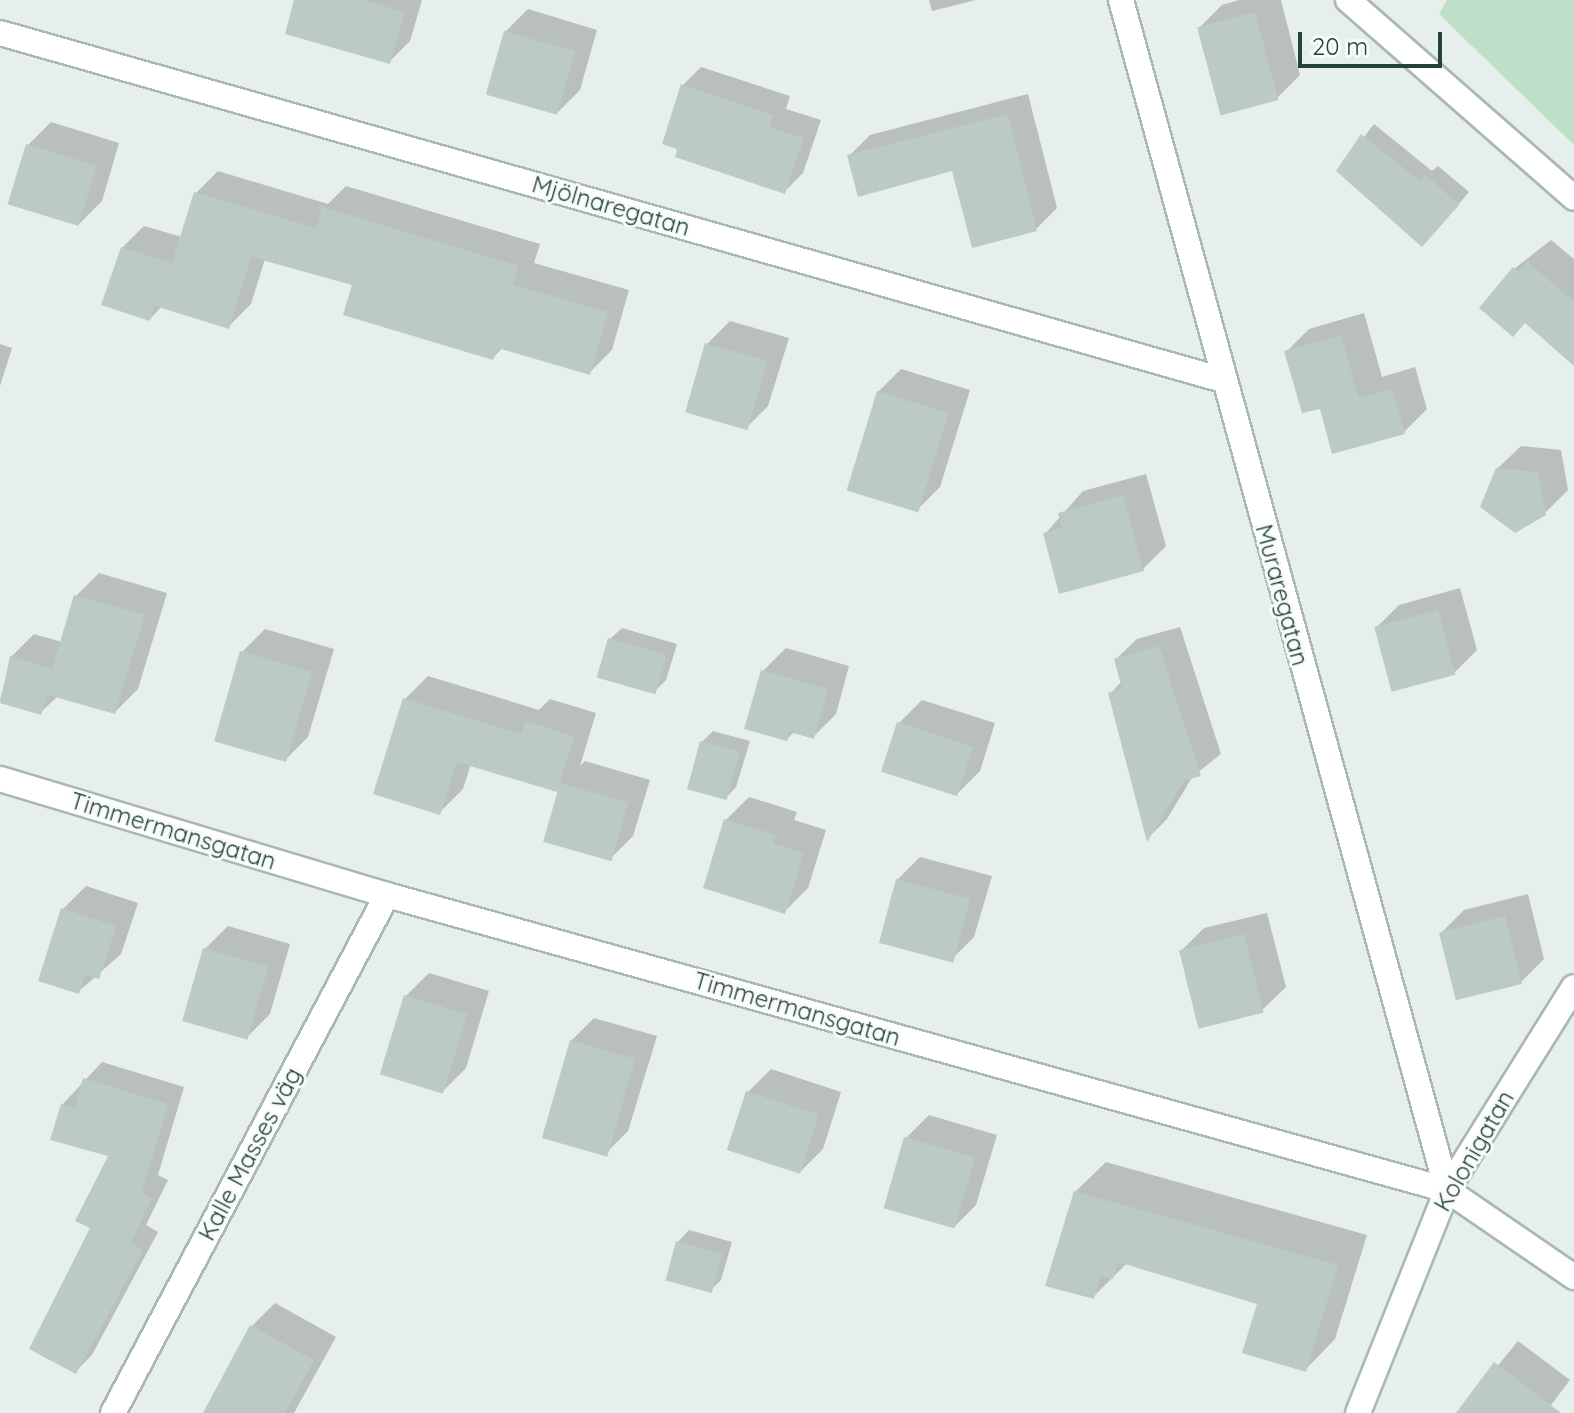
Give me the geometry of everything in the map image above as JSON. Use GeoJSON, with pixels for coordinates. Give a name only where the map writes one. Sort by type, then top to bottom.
{"type":"FeatureCollection","features":[{"type":"Feature","properties":{"kind":"street","name":"Muraregatan"},"geometry":{"type":"LineString","coordinates":[[1121,0],[1447,1190]]}},
{"type":"Feature","properties":{"kind":"street"},"geometry":{"type":"LineString","coordinates":[[1348,0],[1574,198]]}},
{"type":"Feature","properties":{"kind":"street","name":"Mjölnaregatan"},"geometry":{"type":"LineString","coordinates":[[0,33],[1223,380]]}},
{"type":"Feature","properties":{"kind":"street","name":"Timmermansgatan"},"geometry":{"type":"LineString","coordinates":[[0,779],[387,895],[1447,1190],[1574,1277]]}},
{"type":"Feature","properties":{"kind":"street","name":"Kalle Masses väg"},"geometry":{"type":"LineString","coordinates":[[113,1413],[387,895]]}},
{"type":"Feature","properties":{"kind":"street","name":"Kolonigatan"},"geometry":{"type":"LineString","coordinates":[[1358,1413],[1447,1190],[1574,987]]}},
{"type":"Feature","properties":{"kind":"green space"},"geometry":{"type":"Polygon","coordinates":[[[1447,0],[1574,0],[1574,145],[1439,14],[1447,0]]]}},
{"type":"Feature","properties":{"kind":"building"},"geometry":{"type":"Polygon","coordinates":[[[294,0],[363,0],[405,12],[390,64],[285,34],[294,0]]]}},
{"type":"Feature","properties":{"kind":"building"},"geometry":{"type":"Polygon","coordinates":[[[1255,12],[1279,100],[1221,115],[1197,28],[1255,12]]]}},
{"type":"Feature","properties":{"kind":"building"},"geometry":{"type":"Polygon","coordinates":[[[504,31],[575,51],[557,115],[486,94],[504,31]]]}},
{"type":"Feature","properties":{"kind":"building"},"geometry":{"type":"Polygon","coordinates":[[[681,84],[773,115],[769,127],[804,138],[785,194],[675,157],[677,149],[662,144],[681,84]]]}},
{"type":"Feature","properties":{"kind":"building"},"geometry":{"type":"Polygon","coordinates":[[[1008,114],[1037,231],[972,248],[952,171],[858,197],[847,155],[1008,114]]]}},
{"type":"Feature","properties":{"kind":"building"},"geometry":{"type":"Polygon","coordinates":[[[1361,134],[1420,181],[1426,175],[1459,205],[1422,247],[1336,171],[1361,134]]]}},
{"type":"Feature","properties":{"kind":"building"},"geometry":{"type":"Polygon","coordinates":[[[26,144],[97,166],[78,226],[8,204],[26,144]]]}},
{"type":"Feature","properties":{"kind":"building"},"geometry":{"type":"Polygon","coordinates":[[[194,192],[316,228],[322,207],[519,266],[513,285],[608,312],[590,375],[498,348],[493,360],[343,315],[352,285],[251,257],[229,329],[155,306],[150,321],[101,305],[121,247],[172,263],[194,192]]]}},
{"type":"Feature","properties":{"kind":"building"},"geometry":{"type":"Polygon","coordinates":[[[1527,261],[1574,302],[1574,366],[1525,323],[1513,337],[1479,308],[1513,267],[1518,272],[1527,261]]]}},
{"type":"Feature","properties":{"kind":"building"},"geometry":{"type":"Polygon","coordinates":[[[1341,335],[1359,398],[1392,389],[1405,434],[1332,454],[1320,409],[1302,413],[1284,351],[1341,335]]]}},
{"type":"Feature","properties":{"kind":"building"},"geometry":{"type":"Polygon","coordinates":[[[705,343],[767,361],[748,430],[685,412],[705,343]]]}},
{"type":"Feature","properties":{"kind":"building"},"geometry":{"type":"Polygon","coordinates":[[[877,391],[949,413],[918,512],[847,490],[877,391]]]}},
{"type":"Feature","properties":{"kind":"building"},"geometry":{"type":"Polygon","coordinates":[[[1496,468],[1538,472],[1546,515],[1515,533],[1480,507],[1496,468]]]}},
{"type":"Feature","properties":{"kind":"building"},"geometry":{"type":"Polygon","coordinates":[[[1123,495],[1144,571],[1059,594],[1043,533],[1062,528],[1058,513],[1123,495]]]}},
{"type":"Feature","properties":{"kind":"building"},"geometry":{"type":"Polygon","coordinates":[[[74,595],[145,615],[115,714],[48,695],[41,715],[0,703],[10,656],[52,669],[74,595]]]}},
{"type":"Feature","properties":{"kind":"building"},"geometry":{"type":"Polygon","coordinates":[[[1438,610],[1455,675],[1392,692],[1374,627],[1438,610]]]}},
{"type":"Feature","properties":{"kind":"building"},"geometry":{"type":"Polygon","coordinates":[[[608,638],[667,655],[655,694],[597,677],[608,638]]]}},
{"type":"Feature","properties":{"kind":"building"},"geometry":{"type":"Polygon","coordinates":[[[1159,646],[1201,776],[1184,781],[1147,842],[1108,693],[1122,689],[1114,659],[1159,646]]]}},
{"type":"Feature","properties":{"kind":"building"},"geometry":{"type":"Polygon","coordinates":[[[240,651],[312,672],[286,762],[214,741],[240,651]]]}},
{"type":"Feature","properties":{"kind":"building"},"geometry":{"type":"Polygon","coordinates":[[[761,670],[828,689],[814,739],[790,732],[787,741],[744,729],[761,670]]]}},
{"type":"Feature","properties":{"kind":"building"},"geometry":{"type":"Polygon","coordinates":[[[403,698],[521,734],[525,721],[574,736],[557,792],[457,762],[440,815],[373,794],[403,698]]]}},
{"type":"Feature","properties":{"kind":"building"},"geometry":{"type":"Polygon","coordinates":[[[897,722],[973,747],[957,796],[881,771],[897,722]]]}},
{"type":"Feature","properties":{"kind":"building"},"geometry":{"type":"Polygon","coordinates":[[[700,741],[740,752],[727,800],[687,789],[700,741]]]}},
{"type":"Feature","properties":{"kind":"building"},"geometry":{"type":"Polygon","coordinates":[[[560,783],[628,803],[611,861],[543,842],[560,783]]]}},
{"type":"Feature","properties":{"kind":"building"},"geometry":{"type":"Polygon","coordinates":[[[724,819],[776,835],[773,843],[804,853],[785,914],[703,888],[724,819]]]}},
{"type":"Feature","properties":{"kind":"building"},"geometry":{"type":"Polygon","coordinates":[[[896,879],[970,899],[953,963],[879,943],[896,879]]]}},
{"type":"Feature","properties":{"kind":"building"},"geometry":{"type":"Polygon","coordinates":[[[61,908],[116,926],[99,979],[85,975],[79,994],[38,981],[61,908]]]}},
{"type":"Feature","properties":{"kind":"building"},"geometry":{"type":"Polygon","coordinates":[[[1505,916],[1522,984],[1456,1000],[1439,932],[1505,916]]]}},
{"type":"Feature","properties":{"kind":"building"},"geometry":{"type":"Polygon","coordinates":[[[1244,934],[1264,1013],[1199,1029],[1179,950],[1244,934]]]}},
{"type":"Feature","properties":{"kind":"building"},"geometry":{"type":"Polygon","coordinates":[[[203,948],[268,967],[247,1040],[182,1021],[203,948]]]}},
{"type":"Feature","properties":{"kind":"building"},"geometry":{"type":"Polygon","coordinates":[[[404,995],[467,1014],[443,1094],[380,1074],[404,995]]]}},
{"type":"Feature","properties":{"kind":"building"},"geometry":{"type":"Polygon","coordinates":[[[570,1040],[635,1059],[607,1157],[542,1138],[570,1040]]]}},
{"type":"Feature","properties":{"kind":"building"},"geometry":{"type":"Polygon","coordinates":[[[83,1078],[168,1104],[142,1193],[152,1198],[131,1243],[143,1250],[76,1374],[29,1349],[90,1228],[75,1221],[108,1156],[50,1140],[61,1104],[75,1108],[83,1078]]]}},
{"type":"Feature","properties":{"kind":"building"},"geometry":{"type":"Polygon","coordinates":[[[746,1091],[819,1115],[800,1174],[727,1150],[746,1091]]]}},
{"type":"Feature","properties":{"kind":"building"},"geometry":{"type":"Polygon","coordinates":[[[904,1137],[975,1157],[955,1229],[884,1208],[904,1137]]]}},
{"type":"Feature","properties":{"kind":"building"},"geometry":{"type":"Polygon","coordinates":[[[1074,1191],[1338,1265],[1306,1372],[1242,1353],[1257,1304],[1118,1262],[1113,1279],[1101,1276],[1094,1299],[1045,1286],[1074,1191]]]}},
{"type":"Feature","properties":{"kind":"building"},"geometry":{"type":"Polygon","coordinates":[[[676,1241],[722,1253],[712,1293],[665,1281],[676,1241]]]}},
{"type":"Feature","properties":{"kind":"building"},"geometry":{"type":"Polygon","coordinates":[[[250,1325],[314,1360],[285,1413],[203,1413],[250,1325]]]}},
{"type":"Feature","properties":{"kind":"building"},"geometry":{"type":"Polygon","coordinates":[[[1494,1362],[1515,1378],[1561,1413],[1456,1413],[1494,1362]]]}}]}
